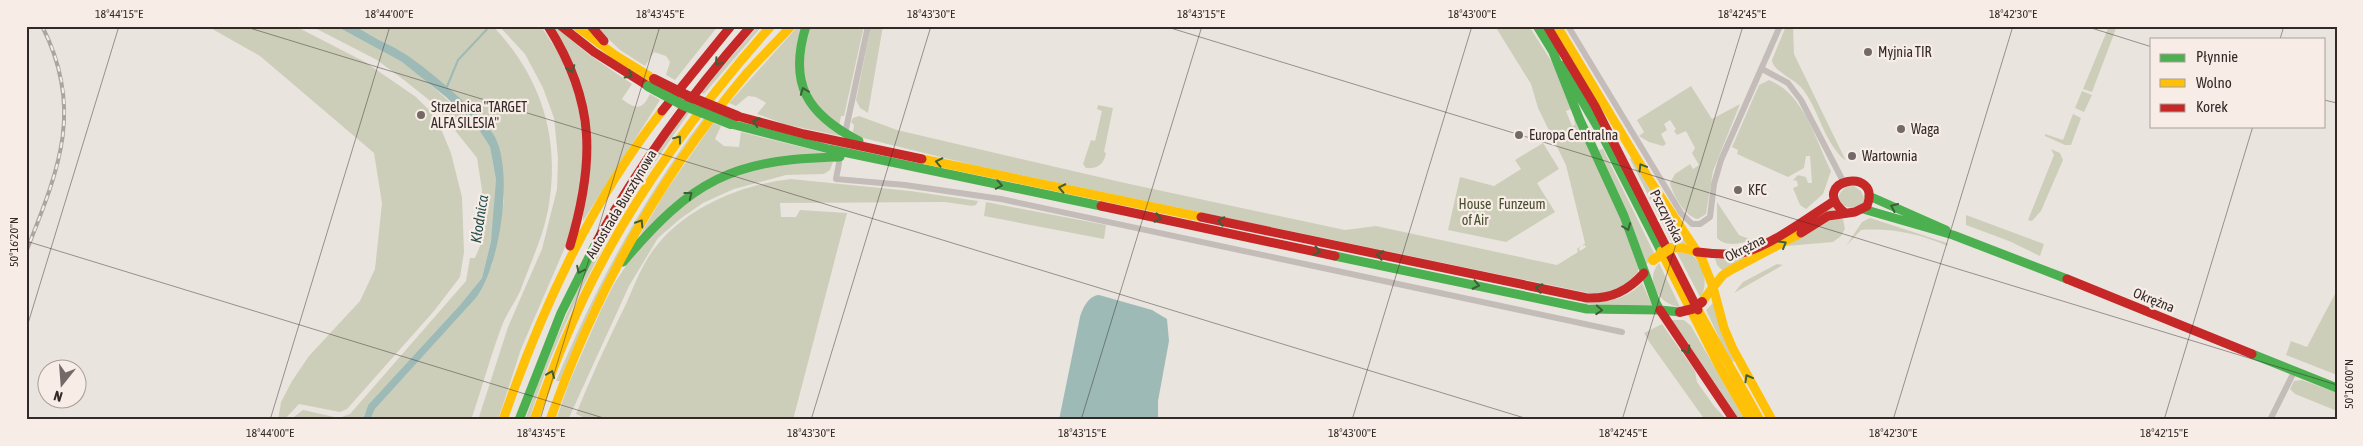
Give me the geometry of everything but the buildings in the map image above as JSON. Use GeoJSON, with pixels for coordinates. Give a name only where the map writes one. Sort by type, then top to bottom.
{"type":"FeatureCollection","features":[{"type":"Feature","properties":{"kind":"main road"},"geometry":{"type":"LineString","coordinates":[[548,26],[567,56],[577,86],[588,140],[588,175],[582,208],[558,284]]}},
{"type":"Feature","properties":{"kind":"main road"},"geometry":{"type":"LineString","coordinates":[[561,26],[594,52],[650,83],[683,105],[734,120],[798,143],[876,154],[1587,298],[1599,299],[1620,294],[1636,284],[1658,255],[1671,248],[1683,248],[1697,252]]}},
{"type":"Feature","properties":{"kind":"main road"},"geometry":{"type":"LineString","coordinates":[[576,26],[640,71]]}},
{"type":"Feature","properties":{"kind":"main road"},"geometry":{"type":"LineString","coordinates":[[591,26],[601,38],[640,71],[650,83]]}},
{"type":"Feature","properties":{"kind":"main road"},"geometry":{"type":"LineString","coordinates":[[708,52],[722,26]]}},
{"type":"Feature","properties":{"kind":"main road"},"geometry":{"type":"LineString","coordinates":[[504,420],[537,330],[592,217],[655,120],[708,52],[731,26]]}},
{"type":"Feature","properties":{"kind":"main road","name":"Autostrada Bursztynowa"},"geometry":{"type":"LineString","coordinates":[[519,420],[529,388],[562,310],[580,271],[610,216],[642,163],[698,86],[750,26]]}},
{"type":"Feature","properties":{"kind":"main road","name":"Autostrada Bursztynowa"},"geometry":{"type":"LineString","coordinates":[[534,420],[576,314],[629,213],[658,167],[710,95],[771,26]]}},
{"type":"Feature","properties":{"kind":"main road"},"geometry":{"type":"LineString","coordinates":[[550,420],[573,358],[623,250],[696,138],[743,77],[791,26]]}},
{"type":"Feature","properties":{"kind":"main road"},"geometry":{"type":"LineString","coordinates":[[806,26],[797,56],[798,75],[806,98],[824,121],[876,154]]}},
{"type":"Feature","properties":{"kind":"main road","name":"Pszczyńska"},"geometry":{"type":"LineString","coordinates":[[1537,26],[1601,133],[1702,336],[1750,420]]}},
{"type":"Feature","properties":{"kind":"main road","name":"Pszczyńska"},"geometry":{"type":"LineString","coordinates":[[1546,26],[1595,106],[1714,340],[1760,420]]}},
{"type":"Feature","properties":{"kind":"main road"},"geometry":{"type":"LineString","coordinates":[[1556,26],[1649,179],[1708,271],[1728,338],[1772,420]]}},
{"type":"Feature","properties":{"kind":"main road"},"geometry":{"type":"LineString","coordinates":[[1554,52],[1579,118],[1624,216],[1644,273],[1660,310],[1734,420]]}},
{"type":"Feature","properties":{"kind":"main road"},"geometry":{"type":"LineString","coordinates":[[608,281],[652,224],[692,191],[723,174],[759,162],[790,158],[876,154],[1587,309],[1605,311],[1638,308],[1680,312],[1692,309],[1702,302],[1713,287]]}},
{"type":"Feature","properties":{"kind":"main road"},"geometry":{"type":"LineString","coordinates":[[1854,180],[1860,182],[1867,190],[1868,196],[1868,201],[1863,209],[1851,214],[1845,213],[1836,206],[1834,201],[1835,189],[1843,181],[1854,180]]}},
{"type":"Feature","properties":{"kind":"main road","name":"Okrężna"},"geometry":{"type":"LineString","coordinates":[[1868,196],[1938,225],[1953,235]]}},
{"type":"Feature","properties":{"kind":"main road","name":"Okrężna"},"geometry":{"type":"LineString","coordinates":[[1697,252],[1735,254],[1748,251],[1764,244],[1834,201]]}},
{"type":"Feature","properties":{"kind":"main road","name":"Okrężna"},"geometry":{"type":"LineString","coordinates":[[1863,209],[1953,235],[2337,388]]}},
{"type":"Feature","properties":{"kind":"main road","name":"Okrężna"},"geometry":{"type":"LineString","coordinates":[[1713,287],[1723,275],[1782,244],[1828,216],[1845,213]]}},
{"type":"Feature","properties":{"kind":"street"},"geometry":{"type":"LineString","coordinates":[[846,129],[868,26]]}},
{"type":"Feature","properties":{"kind":"street"},"geometry":{"type":"LineString","coordinates":[[1568,26],[1681,213],[1692,224],[1700,224],[1710,217],[1714,184],[1721,160],[1780,26]]}},
{"type":"Feature","properties":{"kind":"street"},"geometry":{"type":"LineString","coordinates":[[1762,69],[1788,83],[1801,100],[1843,181]]}},
{"type":"Feature","properties":{"kind":"street"},"geometry":{"type":"LineString","coordinates":[[839,163],[836,178],[914,186],[1001,199],[1622,332]]}},
{"type":"Feature","properties":{"kind":"street"},"geometry":{"type":"LineString","coordinates":[[2270,420],[2294,372]]}},
{"type":"Feature","properties":{"kind":"green space"},"geometry":{"type":"Polygon","coordinates":[[[207,26],[295,26],[365,62],[416,97],[429,110],[441,129],[451,153],[462,197],[464,252],[460,277],[434,311],[347,409],[340,412],[299,404],[284,420],[278,420],[281,402],[292,381],[309,356],[360,301],[375,269],[382,203],[374,153],[260,56],[207,26]]]}},
{"type":"Feature","properties":{"kind":"green space"},"geometry":{"type":"Polygon","coordinates":[[[311,26],[336,26],[402,62],[416,72],[476,125],[490,147],[496,180],[495,212],[491,241],[482,278],[460,305],[368,405],[363,420],[290,420],[303,410],[339,418],[350,414],[466,281],[470,258],[475,258],[480,246],[482,190],[477,158],[434,104],[377,60],[311,26]]]}},
{"type":"Feature","properties":{"kind":"green space"},"geometry":{"type":"Polygon","coordinates":[[[352,26],[493,26],[524,67],[544,111],[552,159],[546,220],[521,289],[503,323],[494,347],[471,420],[370,420],[375,409],[475,299],[492,265],[504,201],[503,180],[495,138],[401,51],[352,26]]]}},
{"type":"Feature","properties":{"kind":"green space"},"geometry":{"type":"Polygon","coordinates":[[[499,26],[541,26],[559,54],[572,84],[578,105],[585,154],[572,231],[521,349],[498,420],[478,420],[508,327],[542,249],[557,189],[558,158],[554,118],[543,88],[525,54],[499,26]]]}},
{"type":"Feature","properties":{"kind":"green space"},"geometry":{"type":"Polygon","coordinates":[[[551,26],[555,26],[588,54],[632,84],[622,99],[638,107],[647,100],[650,94],[660,100],[583,221],[581,84],[551,26]]]}},
{"type":"Feature","properties":{"kind":"green space"},"geometry":{"type":"Polygon","coordinates":[[[595,26],[718,26],[675,80],[666,75],[670,62],[666,56],[654,52],[645,66],[620,50],[595,26]]]}},
{"type":"Feature","properties":{"kind":"green space"},"geometry":{"type":"Polygon","coordinates":[[[758,26],[762,26],[704,94],[700,92],[758,26]]]}},
{"type":"Feature","properties":{"kind":"green space"},"geometry":{"type":"Polygon","coordinates":[[[798,26],[803,26],[798,85],[840,136],[784,124],[757,114],[766,103],[756,97],[748,96],[736,106],[729,103],[798,26]]]}},
{"type":"Feature","properties":{"kind":"green space"},"geometry":{"type":"Polygon","coordinates":[[[810,26],[864,26],[844,116],[841,116],[839,126],[813,102],[805,84],[802,55],[810,26]]]}},
{"type":"Feature","properties":{"kind":"green space"},"geometry":{"type":"Polygon","coordinates":[[[871,26],[883,26],[868,113],[860,108],[856,100],[871,26]]]}},
{"type":"Feature","properties":{"kind":"green space"},"geometry":{"type":"Polygon","coordinates":[[[1495,26],[1529,26],[1555,67],[1571,109],[1566,111],[1572,126],[1575,125],[1574,119],[1578,120],[1620,217],[1638,267],[1635,279],[1618,289],[1598,295],[973,165],[859,137],[853,132],[854,125],[851,122],[853,118],[859,116],[897,130],[1125,183],[1345,230],[1376,226],[1557,265],[1578,252],[1577,249],[1581,246],[1580,251],[1586,247],[1585,245],[1582,246],[1585,243],[1566,165],[1538,108],[1531,84],[1495,26]]]}},
{"type":"Feature","properties":{"kind":"green space"},"geometry":{"type":"Polygon","coordinates":[[[1786,26],[1793,26],[1794,54],[1846,161],[1832,146],[1804,91],[1773,64],[1772,60],[1786,26]]]}},
{"type":"Feature","properties":{"kind":"green space"},"geometry":{"type":"Polygon","coordinates":[[[2109,26],[2117,26],[2092,92],[2083,89],[2109,26]]]}},
{"type":"Feature","properties":{"kind":"green space"},"geometry":{"type":"Polygon","coordinates":[[[1769,80],[1781,87],[1800,107],[1814,132],[1831,171],[1823,194],[1806,209],[1800,205],[1793,188],[1798,186],[1797,181],[1793,180],[1798,175],[1806,177],[1808,183],[1812,183],[1810,156],[1806,156],[1804,168],[1788,177],[1737,154],[1738,150],[1732,147],[1759,85],[1769,80]]]}},
{"type":"Feature","properties":{"kind":"green space"},"geometry":{"type":"Polygon","coordinates":[[[1691,86],[1712,119],[1740,104],[1713,171],[1706,214],[1698,219],[1684,210],[1670,183],[1675,174],[1690,164],[1693,169],[1699,165],[1692,153],[1695,148],[1686,131],[1677,135],[1674,131],[1676,129],[1670,120],[1664,124],[1667,130],[1661,134],[1666,144],[1663,146],[1649,142],[1639,136],[1644,132],[1637,120],[1691,86]]]}},
{"type":"Feature","properties":{"kind":"green space"},"geometry":{"type":"Polygon","coordinates":[[[2082,91],[2092,95],[2084,112],[2075,108],[2082,91]]]}},
{"type":"Feature","properties":{"kind":"green space"},"geometry":{"type":"Polygon","coordinates":[[[1098,105],[1113,108],[1104,152],[1106,153],[1100,165],[1094,168],[1086,168],[1083,164],[1091,140],[1095,141],[1102,111],[1097,109],[1098,105]]]}},
{"type":"Feature","properties":{"kind":"green space"},"geometry":{"type":"Polygon","coordinates":[[[686,111],[689,113],[640,185],[597,260],[559,338],[529,420],[525,420],[565,317],[601,243],[648,164],[686,111]]]}},
{"type":"Feature","properties":{"kind":"green space"},"geometry":{"type":"Polygon","coordinates":[[[2073,114],[2081,118],[2071,145],[2065,145],[2045,136],[2045,134],[2063,140],[2073,114]]]}},
{"type":"Feature","properties":{"kind":"green space"},"geometry":{"type":"Polygon","coordinates":[[[703,119],[705,119],[682,150],[560,381],[556,381],[587,312],[621,246],[659,182],[703,119]]]}},
{"type":"Feature","properties":{"kind":"green space"},"geometry":{"type":"Polygon","coordinates":[[[713,123],[721,126],[715,139],[724,146],[739,147],[741,132],[826,153],[720,173],[640,235],[666,191],[713,123]]]}},
{"type":"Feature","properties":{"kind":"green space"},"geometry":{"type":"Polygon","coordinates":[[[1543,143],[1559,169],[1537,183],[1555,212],[1506,242],[1448,230],[1460,177],[1494,186],[1521,169],[1515,160],[1543,143]]]}},
{"type":"Feature","properties":{"kind":"green space"},"geometry":{"type":"Polygon","coordinates":[[[1603,149],[1654,253],[1646,265],[1599,150],[1603,149]]]}},
{"type":"Feature","properties":{"kind":"green space"},"geometry":{"type":"Polygon","coordinates":[[[2051,149],[2060,153],[2063,160],[2041,211],[2032,221],[2028,220],[2054,155],[2051,149]]]}},
{"type":"Feature","properties":{"kind":"green space"},"geometry":{"type":"Polygon","coordinates":[[[1632,158],[1687,244],[1672,243],[1630,159],[1632,158]]]}},
{"type":"Feature","properties":{"kind":"green space"},"geometry":{"type":"Polygon","coordinates":[[[784,162],[833,162],[830,170],[824,174],[786,175],[734,189],[703,203],[658,238],[629,286],[568,420],[556,420],[569,383],[600,312],[614,284],[639,246],[696,194],[745,171],[784,162]]]}},
{"type":"Feature","properties":{"kind":"green space"},"geometry":{"type":"Polygon","coordinates":[[[791,179],[910,191],[978,201],[976,205],[972,206],[945,202],[780,203],[781,217],[796,217],[800,210],[847,213],[793,420],[589,420],[576,414],[640,273],[658,244],[685,219],[719,199],[755,186],[791,179]]]}},
{"type":"Feature","properties":{"kind":"green space"},"geometry":{"type":"Polygon","coordinates":[[[1854,186],[1861,191],[1865,200],[1863,204],[1854,208],[1840,205],[1838,197],[1841,192],[1846,187],[1854,186]]]}},
{"type":"Feature","properties":{"kind":"green space"},"geometry":{"type":"Polygon","coordinates":[[[986,202],[1106,225],[1104,239],[984,216],[986,202]]]}},
{"type":"Feature","properties":{"kind":"green space"},"geometry":{"type":"Polygon","coordinates":[[[1717,202],[1739,235],[1752,240],[1729,244],[1717,238],[1717,202]]]}},
{"type":"Feature","properties":{"kind":"green space"},"geometry":{"type":"Polygon","coordinates":[[[1833,206],[1834,209],[1763,252],[1723,271],[1717,265],[1715,258],[1728,260],[1746,257],[1833,206]]]}},
{"type":"Feature","properties":{"kind":"green space"},"geometry":{"type":"Polygon","coordinates":[[[1966,215],[2044,244],[2040,256],[2009,241],[1966,225],[1966,215]]]}},
{"type":"Feature","properties":{"kind":"green space"},"geometry":{"type":"Polygon","coordinates":[[[1839,217],[1843,219],[1845,229],[1841,236],[1833,242],[1787,246],[1831,218],[1839,217]]]}},
{"type":"Feature","properties":{"kind":"green space"},"geometry":{"type":"Polygon","coordinates":[[[1870,218],[1947,243],[1948,246],[1906,233],[1884,230],[1861,230],[1846,246],[1862,222],[1870,218]]]}},
{"type":"Feature","properties":{"kind":"green space"},"geometry":{"type":"Polygon","coordinates":[[[1681,252],[1693,256],[1700,264],[1705,282],[1703,293],[1700,297],[1677,253],[1681,252]]]}},
{"type":"Feature","properties":{"kind":"green space"},"geometry":{"type":"Polygon","coordinates":[[[1659,263],[1680,307],[1666,302],[1656,291],[1653,277],[1659,263]]]}},
{"type":"Feature","properties":{"kind":"green space"},"geometry":{"type":"Polygon","coordinates":[[[1777,264],[1783,265],[1734,293],[1743,282],[1777,264]]]}},
{"type":"Feature","properties":{"kind":"green space"},"geometry":{"type":"Polygon","coordinates":[[[1642,283],[1652,305],[1614,307],[1580,303],[1613,300],[1628,294],[1642,283]]]}},
{"type":"Feature","properties":{"kind":"green space"},"geometry":{"type":"Polygon","coordinates":[[[2337,290],[2337,375],[2286,355],[2291,341],[2307,347],[2337,290]]]}},
{"type":"Feature","properties":{"kind":"green space"},"geometry":{"type":"Polygon","coordinates":[[[1713,303],[1722,333],[1734,361],[1731,363],[1706,310],[1713,303]]]}},
{"type":"Feature","properties":{"kind":"green space"},"geometry":{"type":"Polygon","coordinates":[[[1672,320],[1684,320],[1691,326],[1745,420],[1739,420],[1672,320]]]}},
{"type":"Feature","properties":{"kind":"green space"},"geometry":{"type":"Polygon","coordinates":[[[1662,324],[1695,371],[1697,382],[1714,406],[1727,420],[1705,420],[1650,343],[1644,333],[1662,324]]]}},
{"type":"Feature","properties":{"kind":"green space"},"geometry":{"type":"Polygon","coordinates":[[[2302,380],[2337,393],[2337,411],[2295,394],[2290,389],[2294,381],[2302,380]]]}},
{"type":"Feature","properties":{"kind":"water"},"geometry":{"type":"Polygon","coordinates":[[[336,26],[356,28],[399,50],[425,68],[453,92],[479,116],[495,137],[501,153],[503,173],[502,220],[491,266],[484,285],[475,299],[375,409],[370,420],[363,420],[368,405],[460,305],[482,278],[491,241],[496,180],[490,147],[476,125],[446,97],[402,62],[336,26]]]}},
{"type":"Feature","properties":{"kind":"water"},"geometry":{"type":"Polygon","coordinates":[[[1099,295],[1152,310],[1167,319],[1169,341],[1158,401],[1158,420],[1059,420],[1080,317],[1084,306],[1089,300],[1099,295]]]}},
{"type":"Feature","properties":{"kind":"waterway"},"geometry":{"type":"LineString","coordinates":[[446,89],[458,60],[490,26]]}},
{"type":"Feature","properties":{"kind":"railway"},"geometry":{"type":"LineString","coordinates":[[26,252],[56,167],[62,140],[64,113],[62,85],[55,57],[42,26]]}},
{"type":"Feature","properties":{"kind":"traffic: fast"},"geometry":{"type":"LineString","coordinates":[[806,26],[799,65],[801,81],[806,95],[826,120],[859,141]]}},
{"type":"Feature","properties":{"kind":"traffic: fast"},"geometry":{"type":"LineString","coordinates":[[1537,26],[1553,52],[1579,118],[1624,216],[1656,303],[1660,310],[1680,312]]}},
{"type":"Feature","properties":{"kind":"traffic: fast"},"geometry":{"type":"LineString","coordinates":[[1561,65],[1601,133],[1661,251]]}},
{"type":"Feature","properties":{"kind":"traffic: fast"},"geometry":{"type":"LineString","coordinates":[[648,86],[683,105],[731,124]]}},
{"type":"Feature","properties":{"kind":"traffic: fast"},"geometry":{"type":"LineString","coordinates":[[731,124],[829,149],[1101,206]]}},
{"type":"Feature","properties":{"kind":"traffic: fast"},"geometry":{"type":"LineString","coordinates":[[623,262],[671,211],[694,193],[717,180],[742,169],[770,163],[840,157]]}},
{"type":"Feature","properties":{"kind":"traffic: fast"},"geometry":{"type":"LineString","coordinates":[[1869,196],[1946,230]]}},
{"type":"Feature","properties":{"kind":"traffic: fast"},"geometry":{"type":"LineString","coordinates":[[1863,209],[1953,235],[2067,279]]}},
{"type":"Feature","properties":{"kind":"traffic: fast"},"geometry":{"type":"LineString","coordinates":[[519,420],[561,313],[597,241]]}},
{"type":"Feature","properties":{"kind":"traffic: fast"},"geometry":{"type":"LineString","coordinates":[[1335,256],[1587,309],[1660,310]]}},
{"type":"Feature","properties":{"kind":"traffic: fast"},"geometry":{"type":"LineString","coordinates":[[2252,354],[2337,388]]}},
{"type":"Feature","properties":{"kind":"traffic: slow"},"geometry":{"type":"LineString","coordinates":[[576,26],[615,55],[654,79]]}},
{"type":"Feature","properties":{"kind":"traffic: slow"},"geometry":{"type":"LineString","coordinates":[[534,420],[574,319],[621,228],[659,167],[680,138],[724,81],[771,26]]}},
{"type":"Feature","properties":{"kind":"traffic: slow"},"geometry":{"type":"LineString","coordinates":[[550,420],[568,373],[609,282],[658,195],[715,112],[747,73],[791,26]]}},
{"type":"Feature","properties":{"kind":"traffic: slow"},"geometry":{"type":"LineString","coordinates":[[1557,26],[1649,179],[1702,259],[1713,287],[1702,302]]}},
{"type":"Feature","properties":{"kind":"traffic: slow"},"geometry":{"type":"LineString","coordinates":[[503,420],[551,299],[590,220],[636,146],[662,111]]}},
{"type":"Feature","properties":{"kind":"traffic: slow"},"geometry":{"type":"LineString","coordinates":[[922,159],[1201,217]]}},
{"type":"Feature","properties":{"kind":"traffic: slow"},"geometry":{"type":"LineString","coordinates":[[1772,420],[1733,349],[1724,328],[1713,287],[1723,275],[1731,270],[1801,233]]}},
{"type":"Feature","properties":{"kind":"traffic: slow"},"geometry":{"type":"LineString","coordinates":[[1671,248],[1683,248],[1697,252]]}},
{"type":"Feature","properties":{"kind":"traffic: slow"},"geometry":{"type":"LineString","coordinates":[[1653,260],[1671,248]]}},
{"type":"Feature","properties":{"kind":"traffic: slow"},"geometry":{"type":"LineString","coordinates":[[1661,251],[1719,366],[1750,420]]}},
{"type":"Feature","properties":{"kind":"traffic: slow"},"geometry":{"type":"LineString","coordinates":[[1698,310],[1760,420]]}},
{"type":"Feature","properties":{"kind":"traffic: jam"},"geometry":{"type":"LineString","coordinates":[[548,26],[564,54],[575,81],[583,107],[586,133],[587,160],[584,187],[570,246]]}},
{"type":"Feature","properties":{"kind":"traffic: jam"},"geometry":{"type":"LineString","coordinates":[[561,26],[594,52],[648,86]]}},
{"type":"Feature","properties":{"kind":"traffic: jam"},"geometry":{"type":"LineString","coordinates":[[591,26],[604,41]]}},
{"type":"Feature","properties":{"kind":"traffic: jam"},"geometry":{"type":"LineString","coordinates":[[662,111],[731,26]]}},
{"type":"Feature","properties":{"kind":"traffic: jam"},"geometry":{"type":"LineString","coordinates":[[597,241],[631,184],[668,129],[751,26]]}},
{"type":"Feature","properties":{"kind":"traffic: jam"},"geometry":{"type":"LineString","coordinates":[[1547,26],[1595,106],[1698,310]]}},
{"type":"Feature","properties":{"kind":"traffic: jam"},"geometry":{"type":"LineString","coordinates":[[654,79],[688,96],[737,116]]}},
{"type":"Feature","properties":{"kind":"traffic: jam"},"geometry":{"type":"LineString","coordinates":[[737,116],[804,134],[922,159]]}},
{"type":"Feature","properties":{"kind":"traffic: jam"},"geometry":{"type":"LineString","coordinates":[[1801,233],[1828,216],[1855,212],[1867,206],[1869,193],[1865,185],[1857,181],[1839,185],[1834,192],[1835,202],[1845,213]]}},
{"type":"Feature","properties":{"kind":"traffic: jam"},"geometry":{"type":"LineString","coordinates":[[1697,252],[1716,254],[1747,252],[1773,240],[1834,201]]}},
{"type":"Feature","properties":{"kind":"traffic: jam"},"geometry":{"type":"LineString","coordinates":[[1101,206],[1335,256]]}},
{"type":"Feature","properties":{"kind":"traffic: jam"},"geometry":{"type":"LineString","coordinates":[[1201,217],[1587,298],[1604,297],[1619,293],[1632,285],[1644,273]]}},
{"type":"Feature","properties":{"kind":"traffic: jam"},"geometry":{"type":"LineString","coordinates":[[2067,279],[2252,354]]}},
{"type":"Feature","properties":{"kind":"traffic: jam"},"geometry":{"type":"LineString","coordinates":[[1680,312],[1692,309],[1702,302]]}},
{"type":"Feature","properties":{"kind":"traffic: jam"},"geometry":{"type":"LineString","coordinates":[[1660,310],[1734,420]]}},
{"type":"Feature","properties":{"kind":"place","name":"Myjnia TIR"},"geometry":{"type":"Point","coordinates":[1868,52]}},
{"type":"Feature","properties":{"kind":"place","name":"Strzelnica \"TARGET ALFA SILESIA\""},"geometry":{"type":"Point","coordinates":[421,115]}},
{"type":"Feature","properties":{"kind":"place","name":"Waga"},"geometry":{"type":"Point","coordinates":[1901,129]}},
{"type":"Feature","properties":{"kind":"place","name":"Europa Centralna"},"geometry":{"type":"Point","coordinates":[1519,135]}},
{"type":"Feature","properties":{"kind":"place","name":"Wartownia"},"geometry":{"type":"Point","coordinates":[1852,156]}},
{"type":"Feature","properties":{"kind":"place","name":"KFC"},"geometry":{"type":"Point","coordinates":[1738,190]}},
{"type":"Feature","properties":{"kind":"park label","name":"Funzeum"},"geometry":{"type":"Point","coordinates":[1522,204]}},
{"type":"Feature","properties":{"kind":"park label","name":"House of Air"},"geometry":{"type":"Point","coordinates":[1475,212]}},
{"type":"Feature","properties":{"kind":"water label","name":"Kłodnica"},"geometry":{"type":"Point","coordinates":[479,219]}}]}
